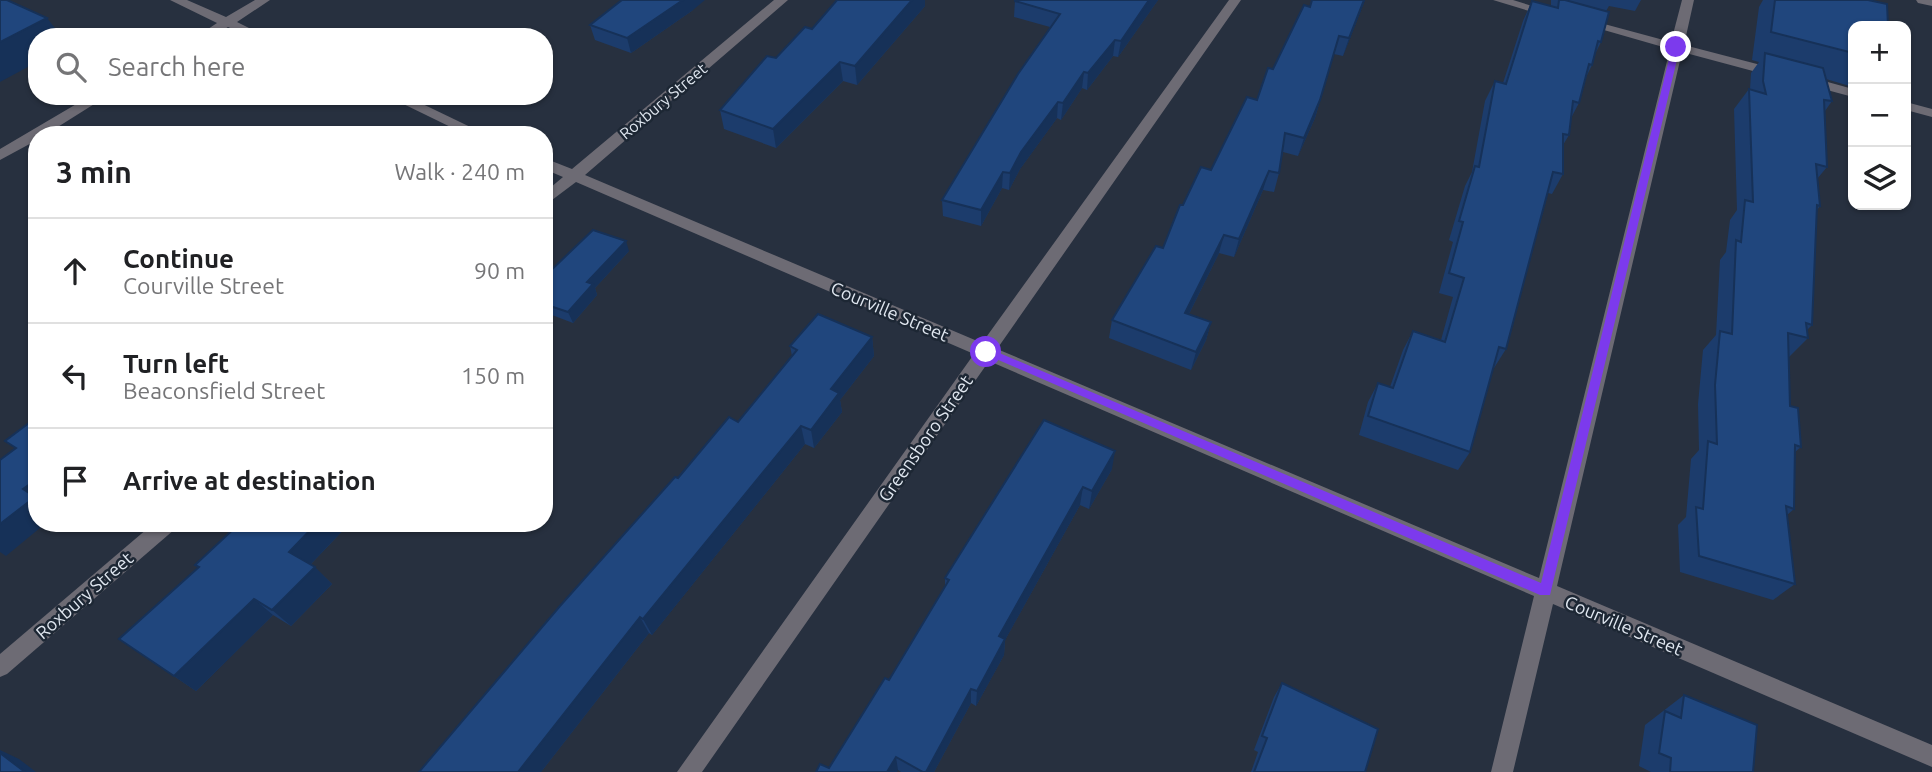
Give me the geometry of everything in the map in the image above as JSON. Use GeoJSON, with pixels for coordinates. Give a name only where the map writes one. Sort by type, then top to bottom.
{"type":"FeatureCollection","features":[{"type":"Feature","properties":{"kind":"street"},"geometry":{"type":"LineString","coordinates":[[176,0],[241,28]]}},
{"type":"Feature","properties":{"kind":"street"},"geometry":{"type":"LineString","coordinates":[[217,28],[264,0]]}},
{"type":"Feature","properties":{"kind":"street","name":"Roxbury Street"},"geometry":{"type":"LineString","coordinates":[[553,193],[782,0]]}},
{"type":"Feature","properties":{"kind":"street","name":"Greensboro Street"},"geometry":{"type":"LineString","coordinates":[[688,772],[1235,0]]}},
{"type":"Feature","properties":{"kind":"street"},"geometry":{"type":"LineString","coordinates":[[1500,0],[1848,92]]}},
{"type":"Feature","properties":{"kind":"street"},"geometry":{"type":"LineString","coordinates":[[1502,772],[1688,0]]}},
{"type":"Feature","properties":{"kind":"street"},"geometry":{"type":"LineString","coordinates":[[49,126],[85,105]]}},
{"type":"Feature","properties":{"kind":"street"},"geometry":{"type":"LineString","coordinates":[[414,105],[461,126]]}},
{"type":"Feature","properties":{"kind":"street"},"geometry":{"type":"LineString","coordinates":[[1911,107],[1932,113]]}},
{"type":"Feature","properties":{"kind":"street"},"geometry":{"type":"LineString","coordinates":[[0,155],[28,138]]}},
{"type":"Feature","properties":{"kind":"street","name":"Courville Street"},"geometry":{"type":"LineString","coordinates":[[553,167],[1932,756]]}},
{"type":"Feature","properties":{"kind":"street","name":"Roxbury Street"},"geometry":{"type":"LineString","coordinates":[[0,667],[158,532]]}},
{"type":"Feature","properties":{"kind":"building"},"geometry":{"type":"Polygon","coordinates":[[[0,0],[7,0],[47,18],[0,42],[0,0]]]}},
{"type":"Feature","properties":{"kind":"building"},"geometry":{"type":"Polygon","coordinates":[[[622,0],[683,0],[627,38],[590,25],[622,0]]]}},
{"type":"Feature","properties":{"kind":"building"},"geometry":{"type":"Polygon","coordinates":[[[837,0],[912,0],[855,66],[840,62],[773,129],[720,110],[767,56],[776,58],[805,27],[812,29],[837,0]]]}},
{"type":"Feature","properties":{"kind":"building"},"geometry":{"type":"Polygon","coordinates":[[[1015,0],[1149,0],[1121,41],[1115,40],[1088,73],[1084,72],[1063,103],[1058,102],[1021,152],[1010,173],[1003,172],[981,210],[942,200],[1018,74],[1060,14],[1015,0]]]}},
{"type":"Feature","properties":{"kind":"building"},"geometry":{"type":"Polygon","coordinates":[[[1312,0],[1364,0],[1349,38],[1339,36],[1320,100],[1304,138],[1285,133],[1279,173],[1269,171],[1239,239],[1224,235],[1185,313],[1211,322],[1196,352],[1112,320],[1156,246],[1163,248],[1180,205],[1183,205],[1201,167],[1211,170],[1247,97],[1257,100],[1268,68],[1273,69],[1304,5],[1310,7],[1312,0]]]}},
{"type":"Feature","properties":{"kind":"building"},"geometry":{"type":"Polygon","coordinates":[[[1559,0],[1609,12],[1601,42],[1598,41],[1592,65],[1589,64],[1579,103],[1573,101],[1569,135],[1563,134],[1563,174],[1553,172],[1506,349],[1499,347],[1470,452],[1368,416],[1378,383],[1393,388],[1413,331],[1445,342],[1464,278],[1449,273],[1463,222],[1459,221],[1475,166],[1479,167],[1495,81],[1506,84],[1532,1],[1558,8],[1559,0]]]}},
{"type":"Feature","properties":{"kind":"building"},"geometry":{"type":"Polygon","coordinates":[[[1775,0],[1868,0],[1887,4],[1888,21],[1848,21],[1848,52],[1771,32],[1775,0]]]}},
{"type":"Feature","properties":{"kind":"building"},"geometry":{"type":"Polygon","coordinates":[[[1765,53],[1823,68],[1832,101],[1824,100],[1827,167],[1816,164],[1820,206],[1817,205],[1812,325],[1806,323],[1808,338],[1788,333],[1790,406],[1798,408],[1801,447],[1795,445],[1794,509],[1786,506],[1795,584],[1699,556],[1696,507],[1703,509],[1708,441],[1717,444],[1715,385],[1720,331],[1732,334],[1736,240],[1741,242],[1745,200],[1753,202],[1749,89],[1766,94],[1763,81],[1765,53]]]}},
{"type":"Feature","properties":{"kind":"building"},"geometry":{"type":"Polygon","coordinates":[[[593,230],[626,241],[587,282],[593,284],[568,312],[553,307],[553,268],[593,230]]]}},
{"type":"Feature","properties":{"kind":"building"},"geometry":{"type":"Polygon","coordinates":[[[818,314],[872,337],[831,389],[839,393],[811,430],[801,426],[643,619],[640,617],[518,772],[419,772],[560,606],[675,477],[678,478],[729,417],[738,422],[797,350],[790,346],[818,314]]]}},
{"type":"Feature","properties":{"kind":"building"},"geometry":{"type":"Polygon","coordinates":[[[1044,420],[1115,451],[1092,491],[1083,487],[999,636],[1005,639],[977,691],[971,689],[926,772],[896,757],[887,772],[816,772],[820,764],[829,768],[885,678],[889,680],[949,580],[945,578],[1044,420]]]}},
{"type":"Feature","properties":{"kind":"building"},"geometry":{"type":"Polygon","coordinates":[[[28,424],[28,485],[23,489],[28,492],[28,502],[0,524],[0,460],[16,448],[5,441],[28,424]]]}},
{"type":"Feature","properties":{"kind":"building"},"geometry":{"type":"Polygon","coordinates":[[[230,532],[308,532],[289,552],[315,567],[272,610],[254,599],[174,676],[119,639],[199,567],[195,565],[230,532]]]}},
{"type":"Feature","properties":{"kind":"building"},"geometry":{"type":"Polygon","coordinates":[[[1282,683],[1378,729],[1365,772],[1254,772],[1267,738],[1262,736],[1282,683]]]}},
{"type":"Feature","properties":{"kind":"building"},"geometry":{"type":"Polygon","coordinates":[[[1684,695],[1757,725],[1753,772],[1670,772],[1671,758],[1659,753],[1665,711],[1681,718],[1684,695]]]}},
{"type":"Feature","properties":{"kind":"building"},"geometry":{"type":"Polygon","coordinates":[[[0,753],[25,772],[0,772],[0,753]]]}},
{"type":"Feature","properties":{"kind":"route"},"geometry":{"type":"LineString","coordinates":[[986,352],[1545,591],[1676,47]]}}]}
